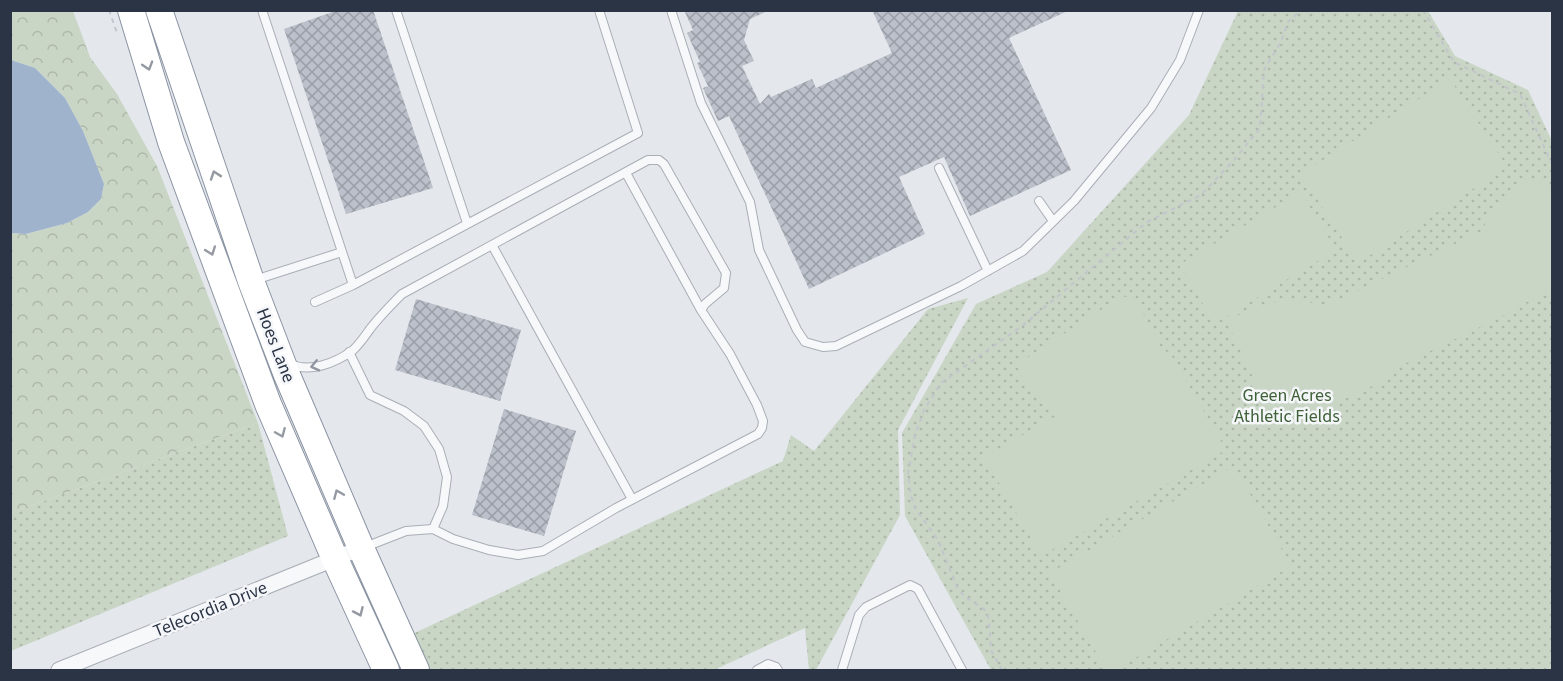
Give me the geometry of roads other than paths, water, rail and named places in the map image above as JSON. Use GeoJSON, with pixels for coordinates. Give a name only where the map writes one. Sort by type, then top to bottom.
{"type":"FeatureCollection","features":[{"type":"Feature","properties":{"kind":"highway","name":"Hoes Lane"},"geometry":{"type":"LineString","coordinates":[[131,10],[171,142],[268,404],[386,670]]}},
{"type":"Feature","properties":{"kind":"highway","name":"Hoes Lane"},"geometry":{"type":"LineString","coordinates":[[159,10],[251,281],[281,360],[416,670]]}},
{"type":"Feature","properties":{"kind":"street","name":"Telecordia Drive"},"geometry":{"type":"LineString","coordinates":[[58,670],[361,548]]}},
{"type":"Feature","properties":{"kind":"lane"},"geometry":{"type":"LineString","coordinates":[[262,10],[352,285]]}},
{"type":"Feature","properties":{"kind":"lane"},"geometry":{"type":"LineString","coordinates":[[396,10],[467,223]]}},
{"type":"Feature","properties":{"kind":"lane"},"geometry":{"type":"LineString","coordinates":[[315,302],[352,285],[638,133],[599,10]]}},
{"type":"Feature","properties":{"kind":"lane"},"geometry":{"type":"LineString","coordinates":[[671,10],[702,103],[750,202],[759,250],[796,330],[805,342],[823,347],[836,345],[961,286],[1023,251],[1074,201],[1150,108],[1180,60],[1199,10]]}},
{"type":"Feature","properties":{"kind":"lane"},"geometry":{"type":"LineString","coordinates":[[281,360],[300,369],[313,368],[336,360],[353,350],[386,309],[402,294],[648,160],[658,160],[664,164],[726,273],[724,288],[705,304],[702,310]]}},
{"type":"Feature","properties":{"kind":"lane"},"geometry":{"type":"LineString","coordinates":[[939,168],[988,271]]}},
{"type":"Feature","properties":{"kind":"lane"},"geometry":{"type":"LineString","coordinates":[[361,548],[406,531],[433,529],[453,539],[489,550],[518,555],[543,551],[632,500],[758,434],[763,421],[757,405],[626,173]]}},
{"type":"Feature","properties":{"kind":"lane"},"geometry":{"type":"LineString","coordinates":[[1040,201],[1053,221]]}},
{"type":"Feature","properties":{"kind":"lane"},"geometry":{"type":"LineString","coordinates":[[492,245],[632,500]]}},
{"type":"Feature","properties":{"kind":"lane"},"geometry":{"type":"LineString","coordinates":[[251,281],[342,252]]}},
{"type":"Feature","properties":{"kind":"lane"},"geometry":{"type":"LineString","coordinates":[[349,352],[370,395],[404,411],[424,426],[439,449],[447,477],[443,506],[433,529]]}},
{"type":"Feature","properties":{"kind":"lane"},"geometry":{"type":"LineString","coordinates":[[842,670],[859,615],[866,607],[910,585],[918,589],[962,670]]}},
{"type":"Feature","properties":{"kind":"lane"},"geometry":{"type":"LineString","coordinates":[[757,670],[768,664],[778,670]]}},
{"type":"Feature","properties":{"kind":"water"},"geometry":{"type":"Polygon","coordinates":[[[11,60],[35,68],[65,98],[83,131],[104,184],[101,199],[88,212],[67,223],[26,234],[11,233],[11,60]]]}},
{"type":"Feature","properties":{"kind":"park label","name":"Green Acres Athletic Fields"},"geometry":{"type":"Point","coordinates":[1287,405]}}]}
